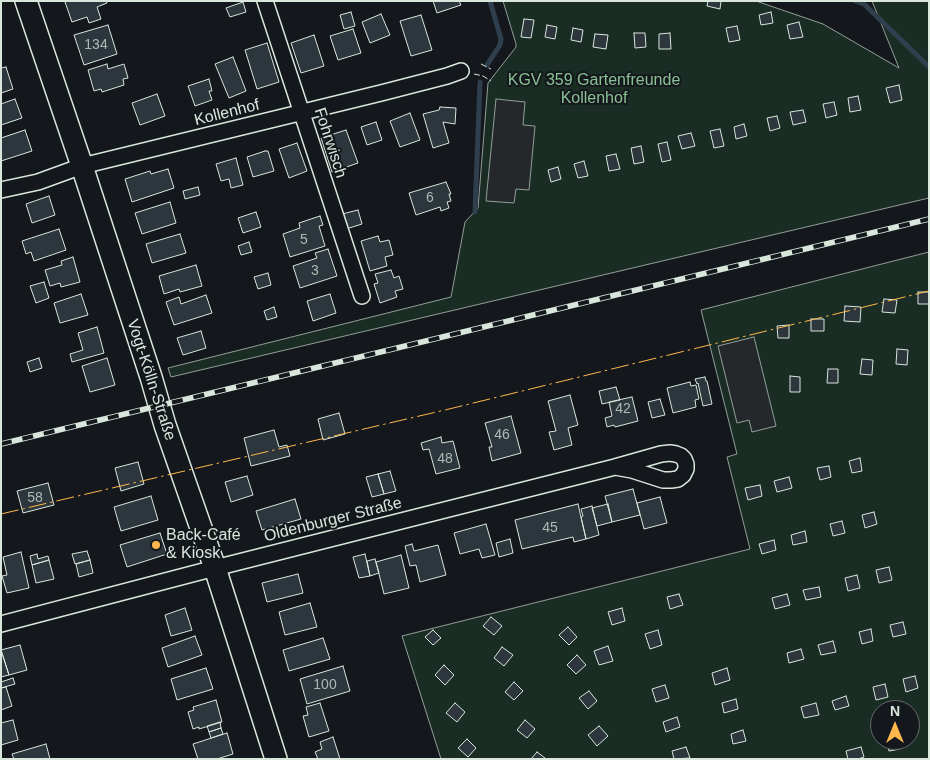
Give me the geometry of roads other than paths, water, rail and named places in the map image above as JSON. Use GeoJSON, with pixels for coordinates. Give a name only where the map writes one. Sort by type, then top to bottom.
{"type":"FeatureCollection","features":[{"type":"Feature","properties":{"kind":"street","name":"Vogt-Kölln-Straße"},"geometry":{"type":"LineString","coordinates":[[26,1],[151,377],[164,424],[215,568],[276,759]]}},
{"type":"Feature","properties":{"kind":"street","name":"Fohrwisch"},"geometry":{"type":"LineString","coordinates":[[265,1],[362,296]]}},
{"type":"Feature","properties":{"kind":"street","name":"Kollenhof"},"geometry":{"type":"LineString","coordinates":[[1,190],[38,182],[82,166],[461,71]]}},
{"type":"Feature","properties":{"kind":"street","name":"Oldenburger Straße"},"geometry":{"type":"LineString","coordinates":[[1,624],[615,467]]}},
{"type":"Feature","properties":{"kind":"waterway"},"geometry":{"type":"LineString","coordinates":[[487,65],[500,45],[501,39],[490,1]]}},
{"type":"Feature","properties":{"kind":"waterway"},"geometry":{"type":"LineString","coordinates":[[855,1],[864,4],[929,67]]}},
{"type":"Feature","properties":{"kind":"waterway"},"geometry":{"type":"LineString","coordinates":[[475,212],[480,82]]}},
{"type":"Feature","properties":{"kind":"railway"},"geometry":{"type":"LineString","coordinates":[[1,444],[929,219]]}},
{"type":"Feature","properties":{"kind":"place","name":"Back-Café & Kiosk"},"geometry":{"type":"Point","coordinates":[156,545]}},
{"type":"Feature","properties":{"kind":"park label","name":"KGV 359 Gartenfreunde Kollenhof"},"geometry":{"type":"Point","coordinates":[594,90]}}]}
